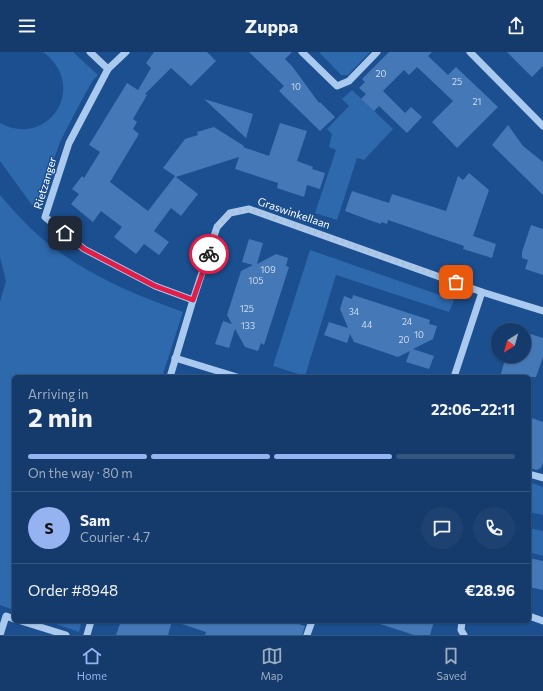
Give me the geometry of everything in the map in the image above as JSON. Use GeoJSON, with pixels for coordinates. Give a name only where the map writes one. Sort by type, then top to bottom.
{"type":"FeatureCollection","features":[{"type":"Feature","properties":{"kind":"street"},"geometry":{"type":"LineString","coordinates":[[90,52],[108,70]]}},
{"type":"Feature","properties":{"kind":"street","name":"Rietzanger"},"geometry":{"type":"LineString","coordinates":[[126,52],[108,70],[69,143],[45,217],[84,249],[155,286],[193,300]]}},
{"type":"Feature","properties":{"kind":"street"},"geometry":{"type":"LineString","coordinates":[[302,52],[337,86],[349,81],[377,52]]}},
{"type":"Feature","properties":{"kind":"street"},"geometry":{"type":"LineString","coordinates":[[470,52],[543,126]]}},
{"type":"Feature","properties":{"kind":"street","name":"Graswinkellaan"},"geometry":{"type":"LineString","coordinates":[[171,375],[217,227],[230,213],[249,209],[482,292],[543,311]]}},
{"type":"Feature","properties":{"kind":"street"},"geometry":{"type":"LineString","coordinates":[[455,375],[482,292]]}},
{"type":"Feature","properties":{"kind":"street"},"geometry":{"type":"LineString","coordinates":[[175,358],[230,375]]}},
{"type":"Feature","properties":{"kind":"street"},"geometry":{"type":"LineString","coordinates":[[531,475],[543,478]]}},
{"type":"Feature","properties":{"kind":"street"},"geometry":{"type":"LineString","coordinates":[[0,635],[6,616],[12,618]]}},
{"type":"Feature","properties":{"kind":"street"},"geometry":{"type":"LineString","coordinates":[[531,617],[543,621]]}},
{"type":"Feature","properties":{"kind":"street"},"geometry":{"type":"LineString","coordinates":[[25,623],[43,631],[66,635]]}},
{"type":"Feature","properties":{"kind":"street"},"geometry":{"type":"LineString","coordinates":[[86,635],[90,623]]}},
{"type":"Feature","properties":{"kind":"street"},"geometry":{"type":"LineString","coordinates":[[307,635],[311,623]]}},
{"type":"Feature","properties":{"kind":"street"},"geometry":{"type":"LineString","coordinates":[[462,623],[460,630],[464,635]]}},
{"type":"Feature","properties":{"kind":"shaded area"},"geometry":{"type":"Polygon","coordinates":[[[43,52],[73,52],[98,75],[93,80],[61,140],[38,201],[32,205],[0,161],[0,123],[18,129],[34,128],[47,121],[57,110],[63,96],[63,81],[56,66],[43,52]]]}},
{"type":"Feature","properties":{"kind":"shaded area"},"geometry":{"type":"Polygon","coordinates":[[[319,52],[370,52],[348,75],[341,75],[319,52]]]}},
{"type":"Feature","properties":{"kind":"shaded area"},"geometry":{"type":"Polygon","coordinates":[[[352,90],[393,129],[364,160],[357,158],[337,220],[315,213],[336,150],[329,147],[332,134],[327,129],[349,106],[342,99],[352,90]]]}},
{"type":"Feature","properties":{"kind":"shaded area"},"geometry":{"type":"Polygon","coordinates":[[[0,195],[21,219],[39,236],[60,253],[77,264],[129,291],[183,312],[163,375],[12,375],[12,609],[0,605],[0,302],[6,281],[0,257],[0,195]]]}},
{"type":"Feature","properties":{"kind":"shaded area"},"geometry":{"type":"Polygon","coordinates":[[[310,250],[454,300],[449,312],[336,275],[305,375],[273,366],[310,250]]]}},
{"type":"Feature","properties":{"kind":"shaded area"},"geometry":{"type":"Polygon","coordinates":[[[531,483],[543,487],[543,515],[531,512],[531,483]]]}},
{"type":"Feature","properties":{"kind":"shaded area"},"geometry":{"type":"Polygon","coordinates":[[[531,528],[543,531],[543,556],[531,553],[531,528]]]}},
{"type":"Feature","properties":{"kind":"shaded area"},"geometry":{"type":"Polygon","coordinates":[[[53,623],[81,623],[79,632],[53,623]]]}},
{"type":"Feature","properties":{"kind":"building"},"geometry":{"type":"Polygon","coordinates":[[[154,52],[207,52],[216,61],[191,86],[171,68],[145,94],[147,95],[133,119],[137,122],[133,129],[139,134],[110,182],[148,211],[175,176],[163,168],[185,139],[198,135],[197,132],[214,127],[244,146],[243,147],[269,156],[280,123],[307,131],[297,161],[313,167],[312,169],[325,173],[320,189],[307,185],[304,197],[277,188],[278,183],[235,169],[239,157],[176,177],[198,194],[181,216],[171,208],[154,231],[169,242],[159,255],[144,244],[136,254],[114,237],[122,227],[101,211],[93,222],[71,204],[79,194],[72,189],[82,176],[84,178],[100,152],[89,145],[127,83],[138,90],[151,68],[146,63],[154,52]]]}},
{"type":"Feature","properties":{"kind":"building"},"geometry":{"type":"Polygon","coordinates":[[[249,52],[292,52],[285,59],[292,66],[319,103],[320,102],[335,117],[320,131],[279,91],[284,86],[249,52]]]}},
{"type":"Feature","properties":{"kind":"building"},"geometry":{"type":"Polygon","coordinates":[[[389,52],[432,52],[428,56],[448,75],[456,67],[498,107],[457,148],[432,122],[453,101],[417,67],[409,75],[404,70],[383,91],[405,113],[411,107],[422,117],[407,133],[379,106],[374,111],[361,99],[366,94],[359,88],[365,82],[362,79],[389,52]]]}},
{"type":"Feature","properties":{"kind":"building"},"geometry":{"type":"Polygon","coordinates":[[[507,52],[543,52],[543,66],[532,77],[507,52]]]}},
{"type":"Feature","properties":{"kind":"building"},"geometry":{"type":"Polygon","coordinates":[[[204,99],[253,114],[246,138],[204,99]]]}},
{"type":"Feature","properties":{"kind":"building"},"geometry":{"type":"Polygon","coordinates":[[[508,125],[523,146],[543,162],[543,195],[492,145],[508,125]]]}},
{"type":"Feature","properties":{"kind":"building"},"geometry":{"type":"Polygon","coordinates":[[[469,173],[489,190],[473,236],[496,244],[492,258],[463,249],[464,246],[388,220],[387,224],[381,222],[381,224],[345,211],[352,191],[389,203],[392,194],[446,211],[458,176],[463,180],[469,173]]]}},
{"type":"Feature","properties":{"kind":"building"},"geometry":{"type":"Polygon","coordinates":[[[531,225],[543,229],[543,275],[525,269],[528,260],[522,258],[522,252],[531,225]]]}},
{"type":"Feature","properties":{"kind":"building"},"geometry":{"type":"Polygon","coordinates":[[[249,239],[263,243],[257,264],[276,254],[288,258],[286,266],[289,267],[264,345],[261,343],[258,351],[245,347],[235,329],[229,348],[215,344],[223,321],[232,324],[227,315],[241,271],[253,265],[242,262],[249,239]]]}},
{"type":"Feature","properties":{"kind":"building"},"geometry":{"type":"Polygon","coordinates":[[[353,295],[430,320],[429,324],[437,326],[433,339],[413,349],[434,356],[429,369],[406,362],[410,351],[398,357],[354,342],[350,334],[347,343],[324,335],[329,322],[348,328],[340,309],[344,296],[352,299],[353,295]]]}},
{"type":"Feature","properties":{"kind":"building"},"geometry":{"type":"Polygon","coordinates":[[[531,334],[543,338],[543,357],[536,377],[531,377],[531,375],[501,375],[504,363],[531,363],[531,334]]]}},
{"type":"Feature","properties":{"kind":"building"},"geometry":{"type":"Polygon","coordinates":[[[531,418],[543,422],[543,463],[541,468],[537,470],[531,468],[531,418]]]}},
{"type":"Feature","properties":{"kind":"building"},"geometry":{"type":"Polygon","coordinates":[[[531,558],[543,561],[543,590],[531,587],[531,558]]]}},
{"type":"Feature","properties":{"kind":"building"},"geometry":{"type":"Polygon","coordinates":[[[120,623],[171,623],[168,635],[116,635],[120,623]]]}},
{"type":"Feature","properties":{"kind":"building"},"geometry":{"type":"Polygon","coordinates":[[[179,623],[295,623],[305,626],[302,635],[205,635],[206,632],[179,623]]]}},
{"type":"Feature","properties":{"kind":"building"},"geometry":{"type":"Polygon","coordinates":[[[433,623],[430,635],[414,635],[380,624],[433,623]]]}},
{"type":"Feature","properties":{"kind":"way so far"},"geometry":{"type":"LineString","coordinates":[[209,254],[217,227],[230,213],[249,209],[456,282]]}},
{"type":"Feature","properties":{"kind":"route"},"geometry":{"type":"LineString","coordinates":[[65,233],[84,249],[155,286],[193,300],[209,254]]}}]}
